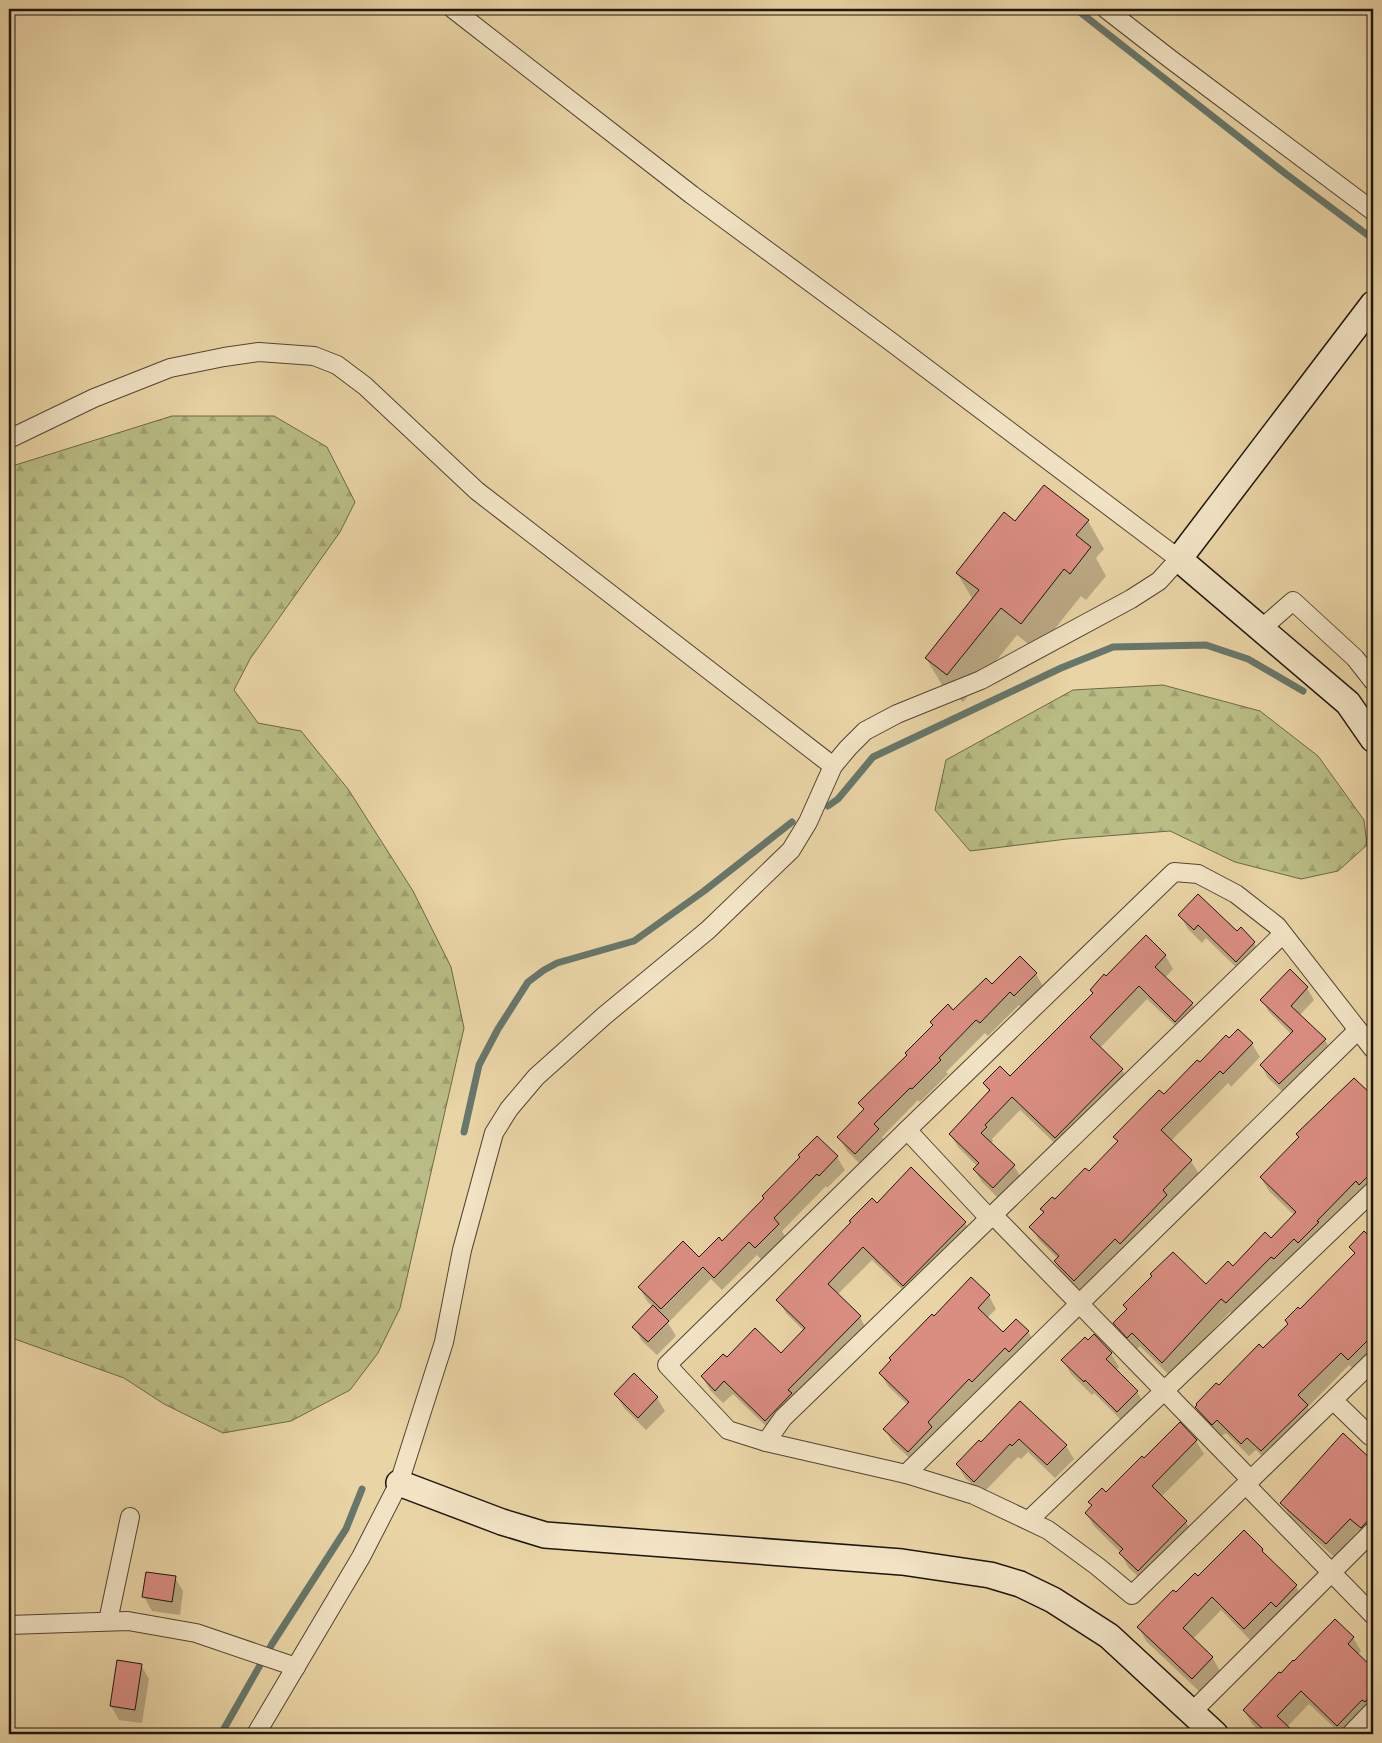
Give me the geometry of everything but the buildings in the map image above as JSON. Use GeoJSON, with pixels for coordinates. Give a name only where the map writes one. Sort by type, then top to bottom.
{"type":"FeatureCollection","features":[{"type":"Feature","properties":{"kind":"street"},"geometry":{"type":"LineString","coordinates":[[453,9],[692,195],[1180,559],[1348,702],[1373,739]]}},
{"type":"Feature","properties":{"kind":"street"},"geometry":{"type":"LineString","coordinates":[[1106,9],[1373,211]]}},
{"type":"Feature","properties":{"kind":"street"},"geometry":{"type":"LineString","coordinates":[[256,1734],[360,1557],[399,1483],[444,1342],[462,1250],[494,1133],[509,1109],[536,1077],[604,1016],[708,930],[791,850],[808,822],[833,766],[865,731],[897,714],[981,680],[1131,599],[1159,581],[1180,559],[1373,304]]}},
{"type":"Feature","properties":{"kind":"street"},"geometry":{"type":"LineString","coordinates":[[9,439],[94,398],[170,368],[259,352],[314,356],[337,365],[365,386],[477,491],[833,766]]}},
{"type":"Feature","properties":{"kind":"street"},"geometry":{"type":"LineString","coordinates":[[1261,629],[1293,601],[1355,658],[1373,681]]}},
{"type":"Feature","properties":{"kind":"street"},"geometry":{"type":"LineString","coordinates":[[1373,1049],[1277,926],[1236,894],[1198,874],[1174,872],[666,1365],[728,1430],[766,1442],[906,1474],[974,1495],[1048,1530],[1097,1566],[1132,1595],[1334,1401],[1373,1361]]}},
{"type":"Feature","properties":{"kind":"street"},"geometry":{"type":"LineString","coordinates":[[766,1442],[783,1418],[1283,934]]}},
{"type":"Feature","properties":{"kind":"street"},"geometry":{"type":"LineString","coordinates":[[906,1474],[1358,1030]]}},
{"type":"Feature","properties":{"kind":"street"},"geometry":{"type":"LineString","coordinates":[[907,1130],[1164,1390],[1373,1615]]}},
{"type":"Feature","properties":{"kind":"street"},"geometry":{"type":"LineString","coordinates":[[1028,1520],[1373,1191]]}},
{"type":"Feature","properties":{"kind":"street"},"geometry":{"type":"LineString","coordinates":[[1334,1401],[1370,1436]]}},
{"type":"Feature","properties":{"kind":"street"},"geometry":{"type":"LineString","coordinates":[[399,1483],[502,1522],[545,1535],[902,1562],[990,1575],[1020,1584],[1052,1600],[1109,1636],[1215,1734]]}},
{"type":"Feature","properties":{"kind":"street"},"geometry":{"type":"LineString","coordinates":[[108,1621],[130,1517]]}},
{"type":"Feature","properties":{"kind":"street"},"geometry":{"type":"LineString","coordinates":[[1192,1712],[1373,1531]]}},
{"type":"Feature","properties":{"kind":"street"},"geometry":{"type":"LineString","coordinates":[[9,1625],[128,1621],[196,1633],[296,1667]]}},
{"type":"Feature","properties":{"kind":"street"},"geometry":{"type":"LineString","coordinates":[[1351,1734],[1373,1712]]}},
{"type":"Feature","properties":{"kind":"green space"},"geometry":{"type":"Polygon","coordinates":[[[172,416],[274,416],[327,447],[355,502],[340,532],[250,659],[234,690],[258,723],[301,731],[348,789],[413,891],[451,967],[464,1028],[400,1308],[378,1353],[350,1390],[291,1421],[223,1433],[164,1404],[124,1378],[9,1337],[9,467],[172,416]]]}},
{"type":"Feature","properties":{"kind":"green space"},"geometry":{"type":"Polygon","coordinates":[[[1163,685],[1260,711],[1318,756],[1364,820],[1367,845],[1338,871],[1301,879],[1235,862],[1170,831],[1067,839],[970,851],[935,810],[946,760],[1073,690],[1163,685]]]}},
{"type":"Feature","properties":{"kind":"waterway"},"geometry":{"type":"LineString","coordinates":[[1076,9],[1286,174],[1373,239]]}},
{"type":"Feature","properties":{"kind":"waterway"},"geometry":{"type":"LineString","coordinates":[[828,806],[838,799],[873,757],[1061,668],[1113,647],[1206,645],[1248,659],[1303,691]]}},
{"type":"Feature","properties":{"kind":"waterway"},"geometry":{"type":"LineString","coordinates":[[464,1132],[479,1065],[498,1029],[528,982],[557,963],[634,941],[704,891],[792,822]]}},
{"type":"Feature","properties":{"kind":"waterway"},"geometry":{"type":"LineString","coordinates":[[221,1734],[272,1644],[346,1529],[362,1489]]}}]}
